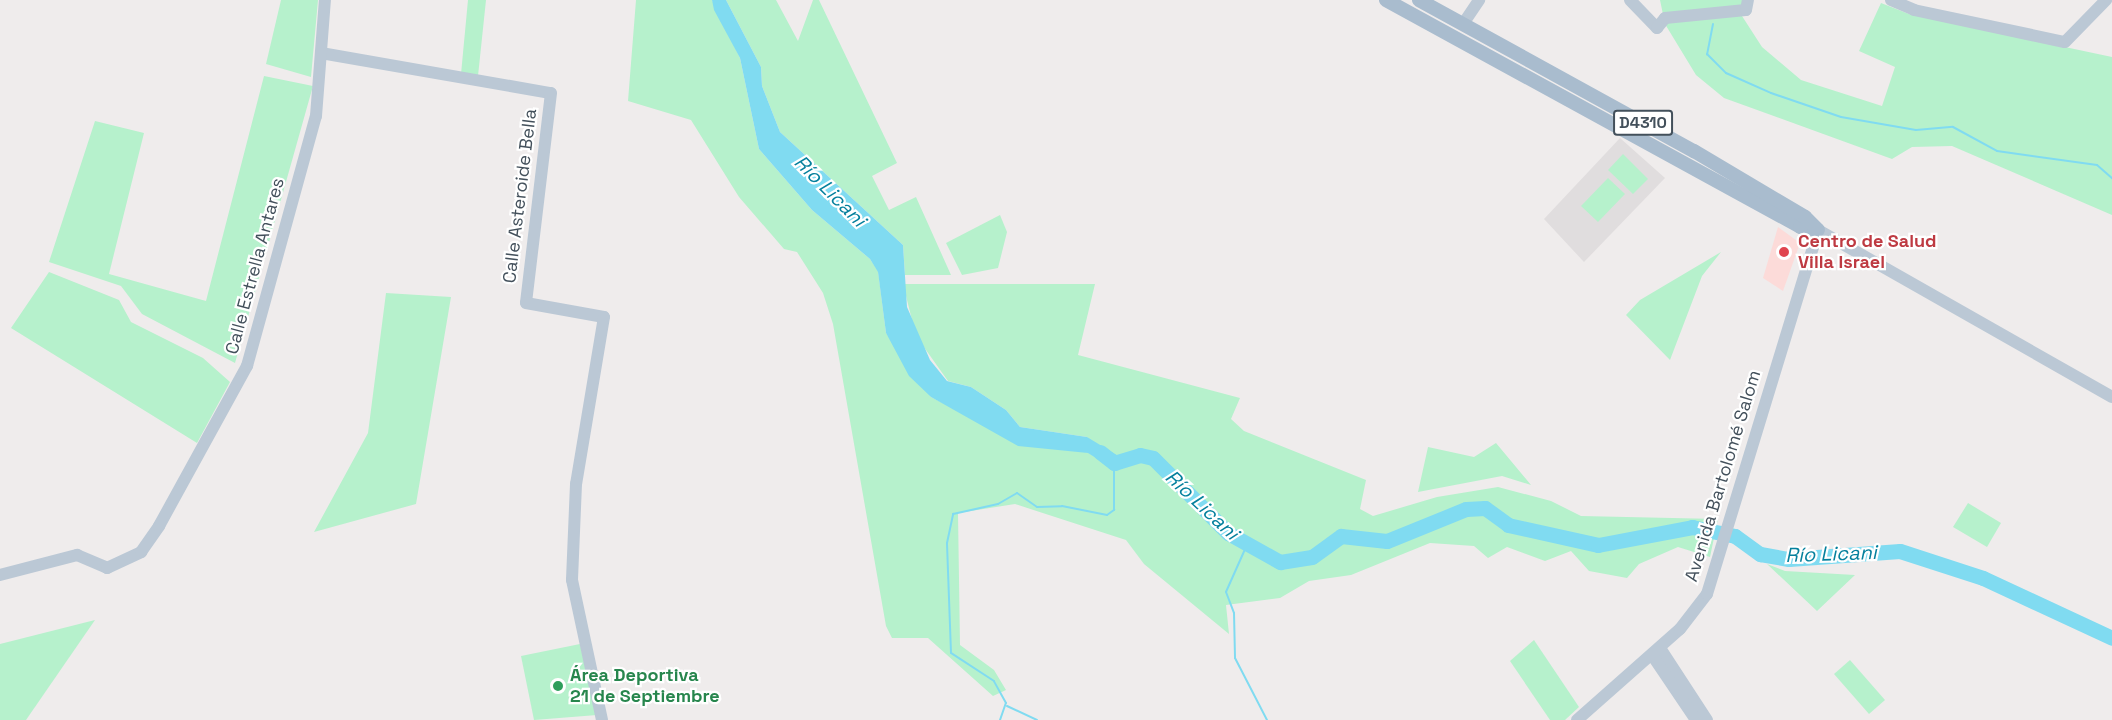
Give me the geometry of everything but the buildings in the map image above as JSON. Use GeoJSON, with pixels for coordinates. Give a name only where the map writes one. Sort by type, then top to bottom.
{"type":"FeatureCollection","features":[{"type":"Feature","properties":{"kind":"main road","name":"D4310"},"geometry":{"type":"LineString","coordinates":[[1386,0],[1800,227],[1818,230]]}},
{"type":"Feature","properties":{"kind":"main road","name":"D4310"},"geometry":{"type":"LineString","coordinates":[[1419,0],[1694,151],[1805,217],[1818,230]]}},
{"type":"Feature","properties":{"kind":"street","name":"Calle Estrella Antares"},"geometry":{"type":"LineString","coordinates":[[0,575],[77,555],[107,568],[141,552],[247,366],[316,116],[325,0]]}},
{"type":"Feature","properties":{"kind":"street"},"geometry":{"type":"LineString","coordinates":[[1459,40],[1479,0]]}},
{"type":"Feature","properties":{"kind":"street"},"geometry":{"type":"LineString","coordinates":[[1630,0],[1657,28],[1665,18],[1747,5]]}},
{"type":"Feature","properties":{"kind":"street"},"geometry":{"type":"LineString","coordinates":[[1891,0],[1914,10],[2065,42],[2106,0]]}},
{"type":"Feature","properties":{"kind":"street","name":"Calle Asteroide Bella"},"geometry":{"type":"LineString","coordinates":[[321,53],[551,93],[526,303],[604,317],[576,484],[572,580],[602,720]]}},
{"type":"Feature","properties":{"kind":"street","name":"D4310"},"geometry":{"type":"LineString","coordinates":[[1818,230],[2112,397]]}},
{"type":"Feature","properties":{"kind":"street","name":"Avenida Bartolomé Salom"},"geometry":{"type":"LineString","coordinates":[[1577,720],[1656,651],[1707,594],[1726,525],[1818,230]]}},
{"type":"Feature","properties":{"kind":"street"},"geometry":{"type":"LineString","coordinates":[[1656,651],[1695,720]]}},
{"type":"Feature","properties":{"kind":"street"},"geometry":{"type":"LineString","coordinates":[[1656,651],[1707,720]]}},
{"type":"Feature","properties":{"kind":"shaded area"},"geometry":{"type":"Polygon","coordinates":[[[1620,138],[1665,178],[1584,262],[1544,219],[1620,138]]]}},
{"type":"Feature","properties":{"kind":"shaded area","name":"Centro de Salud Villa Israel"},"geometry":{"type":"Polygon","coordinates":[[[1778,227],[1800,243],[1783,291],[1763,278],[1778,227]]]}},
{"type":"Feature","properties":{"kind":"green space"},"geometry":{"type":"Polygon","coordinates":[[[281,0],[318,0],[311,77],[266,64],[281,0]]]}},
{"type":"Feature","properties":{"kind":"green space"},"geometry":{"type":"Polygon","coordinates":[[[468,0],[486,0],[478,76],[461,74],[468,0]]]}},
{"type":"Feature","properties":{"kind":"green space"},"geometry":{"type":"Polygon","coordinates":[[[636,0],[712,0],[740,58],[759,149],[812,210],[870,259],[878,271],[886,333],[931,397],[985,425],[1089,453],[1107,465],[1087,437],[1020,427],[1006,410],[971,387],[948,381],[916,336],[903,284],[1095,284],[1078,355],[1240,398],[1231,419],[1244,431],[1366,480],[1360,509],[1373,516],[1437,497],[1498,487],[1551,501],[1581,516],[1718,519],[1710,557],[1678,547],[1639,564],[1627,578],[1589,571],[1571,551],[1545,561],[1507,547],[1488,558],[1474,546],[1430,543],[1351,575],[1309,581],[1280,598],[1226,605],[1229,634],[1144,564],[1126,540],[1015,504],[958,513],[960,645],[994,670],[1006,690],[993,696],[928,638],[892,638],[886,626],[833,324],[823,293],[797,252],[784,249],[739,197],[691,120],[628,101],[636,0]]]}},
{"type":"Feature","properties":{"kind":"green space"},"geometry":{"type":"Polygon","coordinates":[[[726,0],[776,0],[798,41],[813,0],[819,0],[897,163],[872,176],[889,210],[916,197],[951,275],[905,275],[903,245],[780,132],[762,86],[761,67],[726,0]]]}},
{"type":"Feature","properties":{"kind":"green space"},"geometry":{"type":"Polygon","coordinates":[[[1660,0],[1742,0],[1742,16],[1762,47],[1801,80],[1882,106],[1895,67],[1859,51],[1881,3],[1909,14],[2112,57],[2112,215],[1952,146],[1912,147],[1892,159],[1724,98],[1696,75],[1665,24],[1660,0]]]}},
{"type":"Feature","properties":{"kind":"green space"},"geometry":{"type":"Polygon","coordinates":[[[264,76],[313,86],[235,363],[142,314],[121,286],[49,262],[95,121],[144,133],[109,274],[206,301],[264,76]]]}},
{"type":"Feature","properties":{"kind":"green space"},"geometry":{"type":"Polygon","coordinates":[[[1623,154],[1648,179],[1633,194],[1608,170],[1623,154]]]}},
{"type":"Feature","properties":{"kind":"green space"},"geometry":{"type":"Polygon","coordinates":[[[1608,178],[1625,194],[1598,222],[1581,206],[1608,178]]]}},
{"type":"Feature","properties":{"kind":"green space"},"geometry":{"type":"Polygon","coordinates":[[[1000,215],[1007,232],[998,268],[962,275],[946,243],[1000,215]]]}},
{"type":"Feature","properties":{"kind":"green space"},"geometry":{"type":"Polygon","coordinates":[[[1721,252],[1702,276],[1670,360],[1626,315],[1640,300],[1721,252]]]}},
{"type":"Feature","properties":{"kind":"green space"},"geometry":{"type":"Polygon","coordinates":[[[49,272],[119,300],[131,322],[203,358],[230,382],[197,443],[11,328],[49,272]]]}},
{"type":"Feature","properties":{"kind":"green space"},"geometry":{"type":"Polygon","coordinates":[[[386,293],[451,297],[416,504],[314,532],[368,433],[386,293]]]}},
{"type":"Feature","properties":{"kind":"green space"},"geometry":{"type":"Polygon","coordinates":[[[1496,443],[1531,485],[1502,476],[1418,492],[1428,447],[1474,457],[1496,443]]]}},
{"type":"Feature","properties":{"kind":"green space"},"geometry":{"type":"Polygon","coordinates":[[[1968,503],[2001,523],[1987,547],[1953,527],[1968,503]]]}},
{"type":"Feature","properties":{"kind":"green space"},"geometry":{"type":"Polygon","coordinates":[[[1767,564],[1785,571],[1855,575],[1817,611],[1767,564]]]}},
{"type":"Feature","properties":{"kind":"green space"},"geometry":{"type":"Polygon","coordinates":[[[95,620],[26,720],[0,720],[0,644],[95,620]]]}},
{"type":"Feature","properties":{"kind":"green space"},"geometry":{"type":"Polygon","coordinates":[[[1534,640],[1579,707],[1565,720],[1550,720],[1510,661],[1534,640]]]}},
{"type":"Feature","properties":{"kind":"green space","name":"Área Deportiva 21 de Septiembre"},"geometry":{"type":"Polygon","coordinates":[[[580,644],[597,715],[534,720],[521,656],[580,644]]]}},
{"type":"Feature","properties":{"kind":"green space"},"geometry":{"type":"Polygon","coordinates":[[[1850,660],[1885,700],[1869,714],[1834,674],[1850,660]]]}},
{"type":"Feature","properties":{"kind":"water","name":"Río Licani"},"geometry":{"type":"Polygon","coordinates":[[[712,0],[726,0],[761,67],[762,86],[780,132],[903,245],[907,307],[930,360],[947,381],[971,387],[1006,410],[1020,427],[1087,437],[1125,460],[1107,465],[1088,453],[1018,446],[931,397],[909,376],[886,333],[878,272],[870,259],[812,210],[759,149],[740,58],[714,10],[712,0]]]}},
{"type":"Feature","properties":{"kind":"waterway"},"geometry":{"type":"LineString","coordinates":[[1713,24],[1707,54],[1726,73],[1771,93],[1841,117],[1916,130],[1953,127],[1997,151],[2097,165],[2112,178]]}},
{"type":"Feature","properties":{"kind":"waterway","name":"Río Licani"},"geometry":{"type":"LineString","coordinates":[[1100,452],[1114,463],[1140,455],[1153,458],[1228,533],[1280,562],[1312,557],[1341,536],[1387,541],[1466,509],[1485,508],[1508,525],[1598,545],[1692,527],[1735,536],[1760,554],[1789,559],[1900,551],[1983,578],[2112,638]]}},
{"type":"Feature","properties":{"kind":"waterway"},"geometry":{"type":"LineString","coordinates":[[1000,720],[1006,703],[994,681],[951,653],[947,543],[953,514],[998,504],[1017,493],[1037,507],[1062,506],[1107,515],[1114,510],[1114,463]]}},
{"type":"Feature","properties":{"kind":"waterway"},"geometry":{"type":"LineString","coordinates":[[1246,547],[1226,592],[1234,613],[1235,658],[1267,720]]}},
{"type":"Feature","properties":{"kind":"waterway"},"geometry":{"type":"LineString","coordinates":[[1007,706],[1037,720]]}},
{"type":"Feature","properties":{"kind":"place","name":"Centro de Salud Villa Israel"},"geometry":{"type":"Point","coordinates":[1784,252]}},
{"type":"Feature","properties":{"kind":"place","name":"Área Deportiva 21 de Septiembre"},"geometry":{"type":"Point","coordinates":[558,686]}}]}
